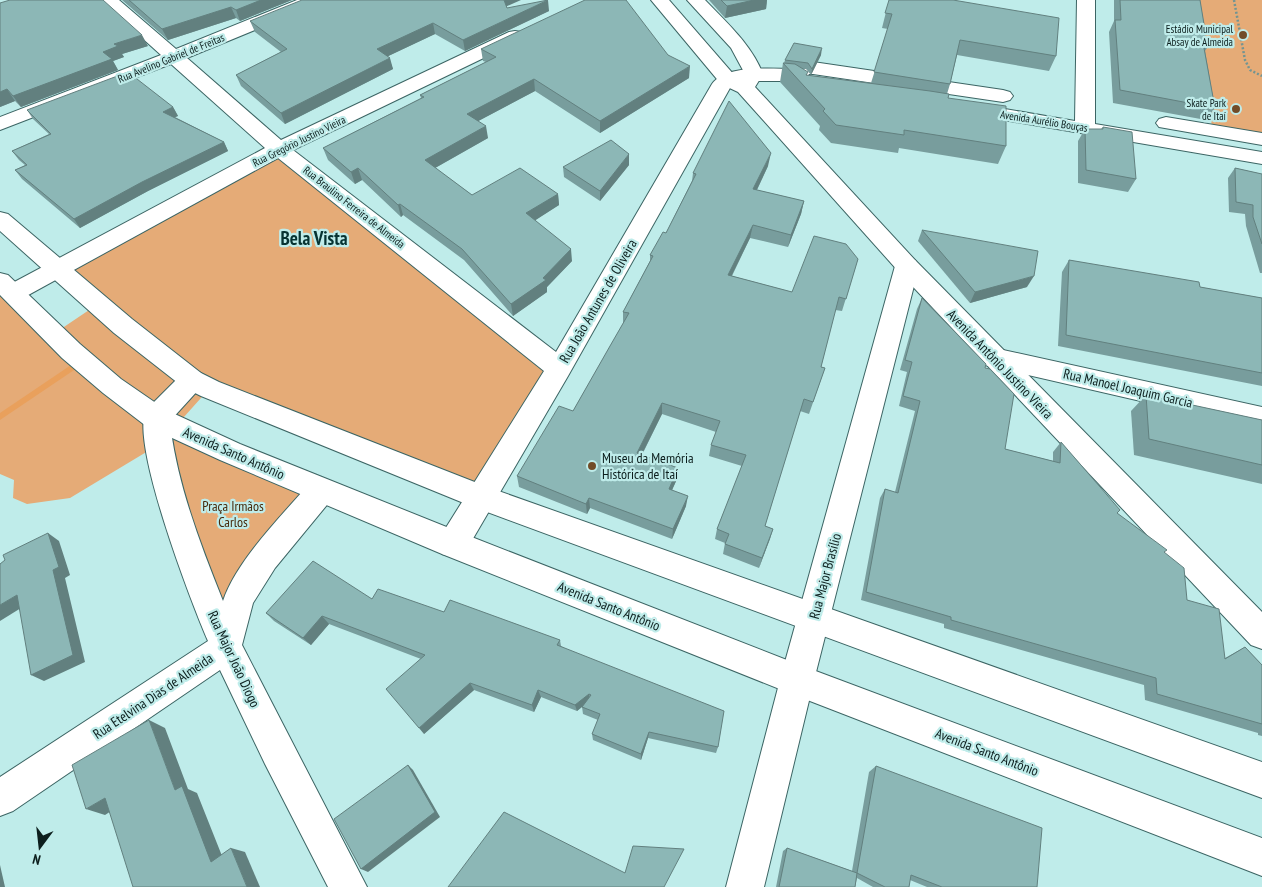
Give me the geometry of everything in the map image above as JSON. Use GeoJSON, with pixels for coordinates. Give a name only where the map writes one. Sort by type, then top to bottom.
{"type":"FeatureCollection","features":[{"type":"Feature","properties":{"kind":"street","name":"Rua Braulino Ferreira de Almeida"},"geometry":{"type":"LineString","coordinates":[[109,0],[280,149],[559,369]]}},
{"type":"Feature","properties":{"kind":"street","name":"Rua Avelino Gabriel de Freitas"},"geometry":{"type":"LineString","coordinates":[[0,124],[174,57],[312,0]]}},
{"type":"Feature","properties":{"kind":"street","name":"Avenida Antônio Justino Vieira"},"geometry":{"type":"LineString","coordinates":[[660,0],[742,81],[907,266],[994,358],[1262,634]]}},
{"type":"Feature","properties":{"kind":"street","name":"Avenida Antônio Justino Vieira"},"geometry":{"type":"LineString","coordinates":[[696,0],[739,47],[750,62],[742,81]]}},
{"type":"Feature","properties":{"kind":"street"},"geometry":{"type":"LineString","coordinates":[[1086,0],[1091,116]]}},
{"type":"Feature","properties":{"kind":"street","name":"Rua Gregório Justino Vieira"},"geometry":{"type":"LineString","coordinates":[[6,287],[58,268],[280,149],[528,30]]}},
{"type":"Feature","properties":{"kind":"street","name":"Avenida Aurélio Bouças"},"geometry":{"type":"LineString","coordinates":[[742,81],[799,75],[803,70],[813,68],[1016,98]]}},
{"type":"Feature","properties":{"kind":"street","name":"Avenida Aurélio Bouças"},"geometry":{"type":"LineString","coordinates":[[799,75],[802,81],[816,86],[1091,116]]}},
{"type":"Feature","properties":{"kind":"street","name":"Rua João Antunes de Oliveira"},"geometry":{"type":"LineString","coordinates":[[453,544],[559,369],[718,89],[724,82],[742,81]]}},
{"type":"Feature","properties":{"kind":"street","name":"Avenida Aurélio Bouças"},"geometry":{"type":"LineString","coordinates":[[1065,106],[1091,116],[1262,158]]}},
{"type":"Feature","properties":{"kind":"street"},"geometry":{"type":"LineString","coordinates":[[1150,120],[1262,139]]}},
{"type":"Feature","properties":{"kind":"street"},"geometry":{"type":"LineString","coordinates":[[0,219],[123,326],[192,380],[286,420],[481,497],[1262,780]]}},
{"type":"Feature","properties":{"kind":"street","name":"Rua Major Brasílio"},"geometry":{"type":"LineString","coordinates":[[745,887],[797,680],[907,266]]}},
{"type":"Feature","properties":{"kind":"street","name":"Avenida Santo Antônio"},"geometry":{"type":"LineString","coordinates":[[6,287],[71,351],[112,386],[156,418],[230,452],[453,544],[797,680],[1262,857]]}},
{"type":"Feature","properties":{"kind":"street","name":"Rua Manoel Joaquim Garcia"},"geometry":{"type":"LineString","coordinates":[[994,358],[1262,418]]}},
{"type":"Feature","properties":{"kind":"street"},"geometry":{"type":"LineString","coordinates":[[156,418],[192,380]]}},
{"type":"Feature","properties":{"kind":"street","name":"Rua Major João Diogo"},"geometry":{"type":"LineString","coordinates":[[156,418],[158,445],[186,544],[225,648],[348,887]]}},
{"type":"Feature","properties":{"kind":"street","name":"Rua Etelvina Dias de Almeida"},"geometry":{"type":"LineString","coordinates":[[0,798],[225,648],[238,598],[264,558],[321,490]]}},
{"type":"Feature","properties":{"kind":"path"},"geometry":{"type":"LineString","coordinates":[[1234,0],[1245,60],[1250,70],[1262,76]]}},
{"type":"Feature","properties":{"kind":"green space"},"geometry":{"type":"Polygon","coordinates":[[[1194,0],[1262,0],[1262,136],[1212,127],[1194,0]]]}},
{"type":"Feature","properties":{"kind":"green space","name":"Praça Irmãos Carlos"},"geometry":{"type":"Polygon","coordinates":[[[279,149],[559,369],[481,497],[209,389],[175,427],[321,491],[225,648],[158,445],[70,498],[27,504],[13,498],[14,480],[0,474],[0,285],[52,335],[98,304],[57,267],[279,149]]]}},
{"type":"Feature","properties":{"kind":"shaded area"},"geometry":{"type":"Polygon","coordinates":[[[77,361],[83,364],[0,420],[0,413],[77,361]]]}},
{"type":"Feature","properties":{"kind":"building"},"geometry":{"type":"Polygon","coordinates":[[[10,0],[103,0],[142,35],[114,44],[118,46],[103,52],[112,59],[13,96],[7,89],[0,92],[0,3],[10,0]]]}},
{"type":"Feature","properties":{"kind":"building"},"geometry":{"type":"Polygon","coordinates":[[[129,0],[261,0],[236,10],[231,7],[162,29],[129,0]]]}},
{"type":"Feature","properties":{"kind":"building"},"geometry":{"type":"Polygon","coordinates":[[[302,0],[504,0],[507,8],[548,0],[463,40],[433,23],[377,49],[390,58],[281,113],[236,75],[287,49],[250,21],[302,0]]]}},
{"type":"Feature","properties":{"kind":"building"},"geometry":{"type":"Polygon","coordinates":[[[585,0],[626,0],[668,55],[690,66],[600,121],[534,79],[467,114],[486,126],[425,160],[472,195],[520,168],[558,194],[526,213],[571,249],[543,278],[546,280],[511,304],[462,249],[400,204],[398,205],[358,168],[351,172],[323,148],[424,97],[420,95],[496,57],[481,49],[585,0]]]}},
{"type":"Feature","properties":{"kind":"building"},"geometry":{"type":"Polygon","coordinates":[[[721,0],[754,0],[727,6],[721,0]]]}},
{"type":"Feature","properties":{"kind":"building"},"geometry":{"type":"Polygon","coordinates":[[[889,0],[953,0],[1059,18],[1056,56],[960,40],[950,84],[874,72],[892,14],[885,13],[889,0]]]}},
{"type":"Feature","properties":{"kind":"building"},"geometry":{"type":"Polygon","coordinates":[[[1120,0],[1200,0],[1207,48],[1204,48],[1215,108],[1120,90],[1115,20],[1121,20],[1120,0]]]}},
{"type":"Feature","properties":{"kind":"building"},"geometry":{"type":"Polygon","coordinates":[[[794,43],[822,48],[812,69],[808,63],[785,60],[794,43]]]}},
{"type":"Feature","properties":{"kind":"building"},"geometry":{"type":"Polygon","coordinates":[[[783,63],[795,64],[808,72],[806,75],[930,91],[949,94],[948,98],[1006,106],[1006,146],[904,130],[904,135],[836,125],[823,111],[825,109],[783,63]]]}},
{"type":"Feature","properties":{"kind":"building"},"geometry":{"type":"Polygon","coordinates":[[[128,72],[173,107],[163,112],[224,142],[142,182],[74,219],[15,170],[27,165],[12,151],[51,134],[27,110],[128,72]]]}},
{"type":"Feature","properties":{"kind":"building"},"geometry":{"type":"Polygon","coordinates":[[[729,101],[771,153],[753,189],[804,201],[791,235],[753,225],[728,275],[792,292],[814,236],[846,244],[858,259],[846,299],[839,297],[821,367],[825,368],[813,402],[804,399],[765,526],[773,529],[762,558],[725,544],[729,534],[717,529],[746,455],[711,445],[720,421],[662,403],[637,453],[678,468],[669,489],[688,496],[673,529],[589,498],[586,504],[517,476],[559,406],[573,411],[629,313],[623,312],[653,256],[650,255],[663,232],[666,233],[696,174],[693,173],[729,101]]]}},
{"type":"Feature","properties":{"kind":"building"},"geometry":{"type":"Polygon","coordinates":[[[1103,127],[1132,132],[1136,179],[1086,170],[1085,129],[1103,129],[1103,127]]]}},
{"type":"Feature","properties":{"kind":"building"},"geometry":{"type":"Polygon","coordinates":[[[611,140],[629,154],[600,191],[563,167],[611,140]]]}},
{"type":"Feature","properties":{"kind":"building"},"geometry":{"type":"Polygon","coordinates":[[[1235,168],[1262,174],[1262,244],[1253,217],[1253,205],[1236,202],[1235,168]]]}},
{"type":"Feature","properties":{"kind":"building"},"geometry":{"type":"Polygon","coordinates":[[[922,230],[1038,251],[1034,276],[975,292],[922,230]]]}},
{"type":"Feature","properties":{"kind":"building"},"geometry":{"type":"Polygon","coordinates":[[[1069,260],[1199,282],[1200,287],[1262,298],[1262,373],[1066,335],[1069,260]]]}},
{"type":"Feature","properties":{"kind":"building"},"geometry":{"type":"Polygon","coordinates":[[[922,298],[986,364],[985,368],[990,369],[1014,394],[1005,449],[1060,463],[1061,442],[1120,510],[1117,513],[1167,550],[1164,552],[1184,568],[1187,600],[1219,609],[1225,659],[1245,647],[1262,665],[1262,724],[1157,694],[1156,678],[951,620],[951,617],[866,592],[885,489],[898,493],[920,401],[903,396],[912,362],[905,360],[922,298]]]}},
{"type":"Feature","properties":{"kind":"building"},"geometry":{"type":"Polygon","coordinates":[[[1146,395],[1262,420],[1262,465],[1149,439],[1146,395]]]}},
{"type":"Feature","properties":{"kind":"building"},"geometry":{"type":"Polygon","coordinates":[[[48,533],[59,567],[53,570],[73,655],[31,675],[17,595],[0,605],[0,564],[5,560],[3,555],[48,533]]]}},
{"type":"Feature","properties":{"kind":"building"},"geometry":{"type":"Polygon","coordinates":[[[313,561],[372,599],[378,589],[444,612],[450,600],[560,640],[557,645],[724,711],[718,747],[649,732],[641,754],[592,734],[600,714],[582,707],[591,695],[589,694],[575,705],[538,690],[532,705],[470,683],[419,728],[386,689],[425,655],[322,616],[303,638],[266,613],[313,561]]]}},
{"type":"Feature","properties":{"kind":"building"},"geometry":{"type":"Polygon","coordinates":[[[149,720],[175,790],[182,786],[211,862],[231,848],[247,887],[133,887],[105,798],[86,809],[72,765],[149,720]]]}},
{"type":"Feature","properties":{"kind":"building"},"geometry":{"type":"Polygon","coordinates":[[[408,765],[435,812],[361,869],[334,819],[408,765]]]}},
{"type":"Feature","properties":{"kind":"building"},"geometry":{"type":"Polygon","coordinates":[[[876,766],[1042,828],[1037,887],[942,887],[911,875],[909,887],[885,887],[857,873],[876,766]]]}},
{"type":"Feature","properties":{"kind":"building"},"geometry":{"type":"Polygon","coordinates":[[[504,812],[625,873],[633,846],[684,849],[664,887],[448,887],[504,812]]]}},
{"type":"Feature","properties":{"kind":"building"},"geometry":{"type":"Polygon","coordinates":[[[787,848],[857,873],[855,887],[779,887],[787,848]]]}},
{"type":"Feature","properties":{"kind":"place","name":"Estádio Municipal Absay de Almeida"},"geometry":{"type":"Point","coordinates":[1243,35]}},
{"type":"Feature","properties":{"kind":"place","name":"Skate Park de Itaí"},"geometry":{"type":"Point","coordinates":[1236,109]}},
{"type":"Feature","properties":{"kind":"place","name":"Museu da Memória Histórica de Itaí"},"geometry":{"type":"Point","coordinates":[592,466]}},
{"type":"Feature","properties":{"kind":"district","name":"Bela Vista"},"geometry":{"type":"Point","coordinates":[314,238]}}]}
